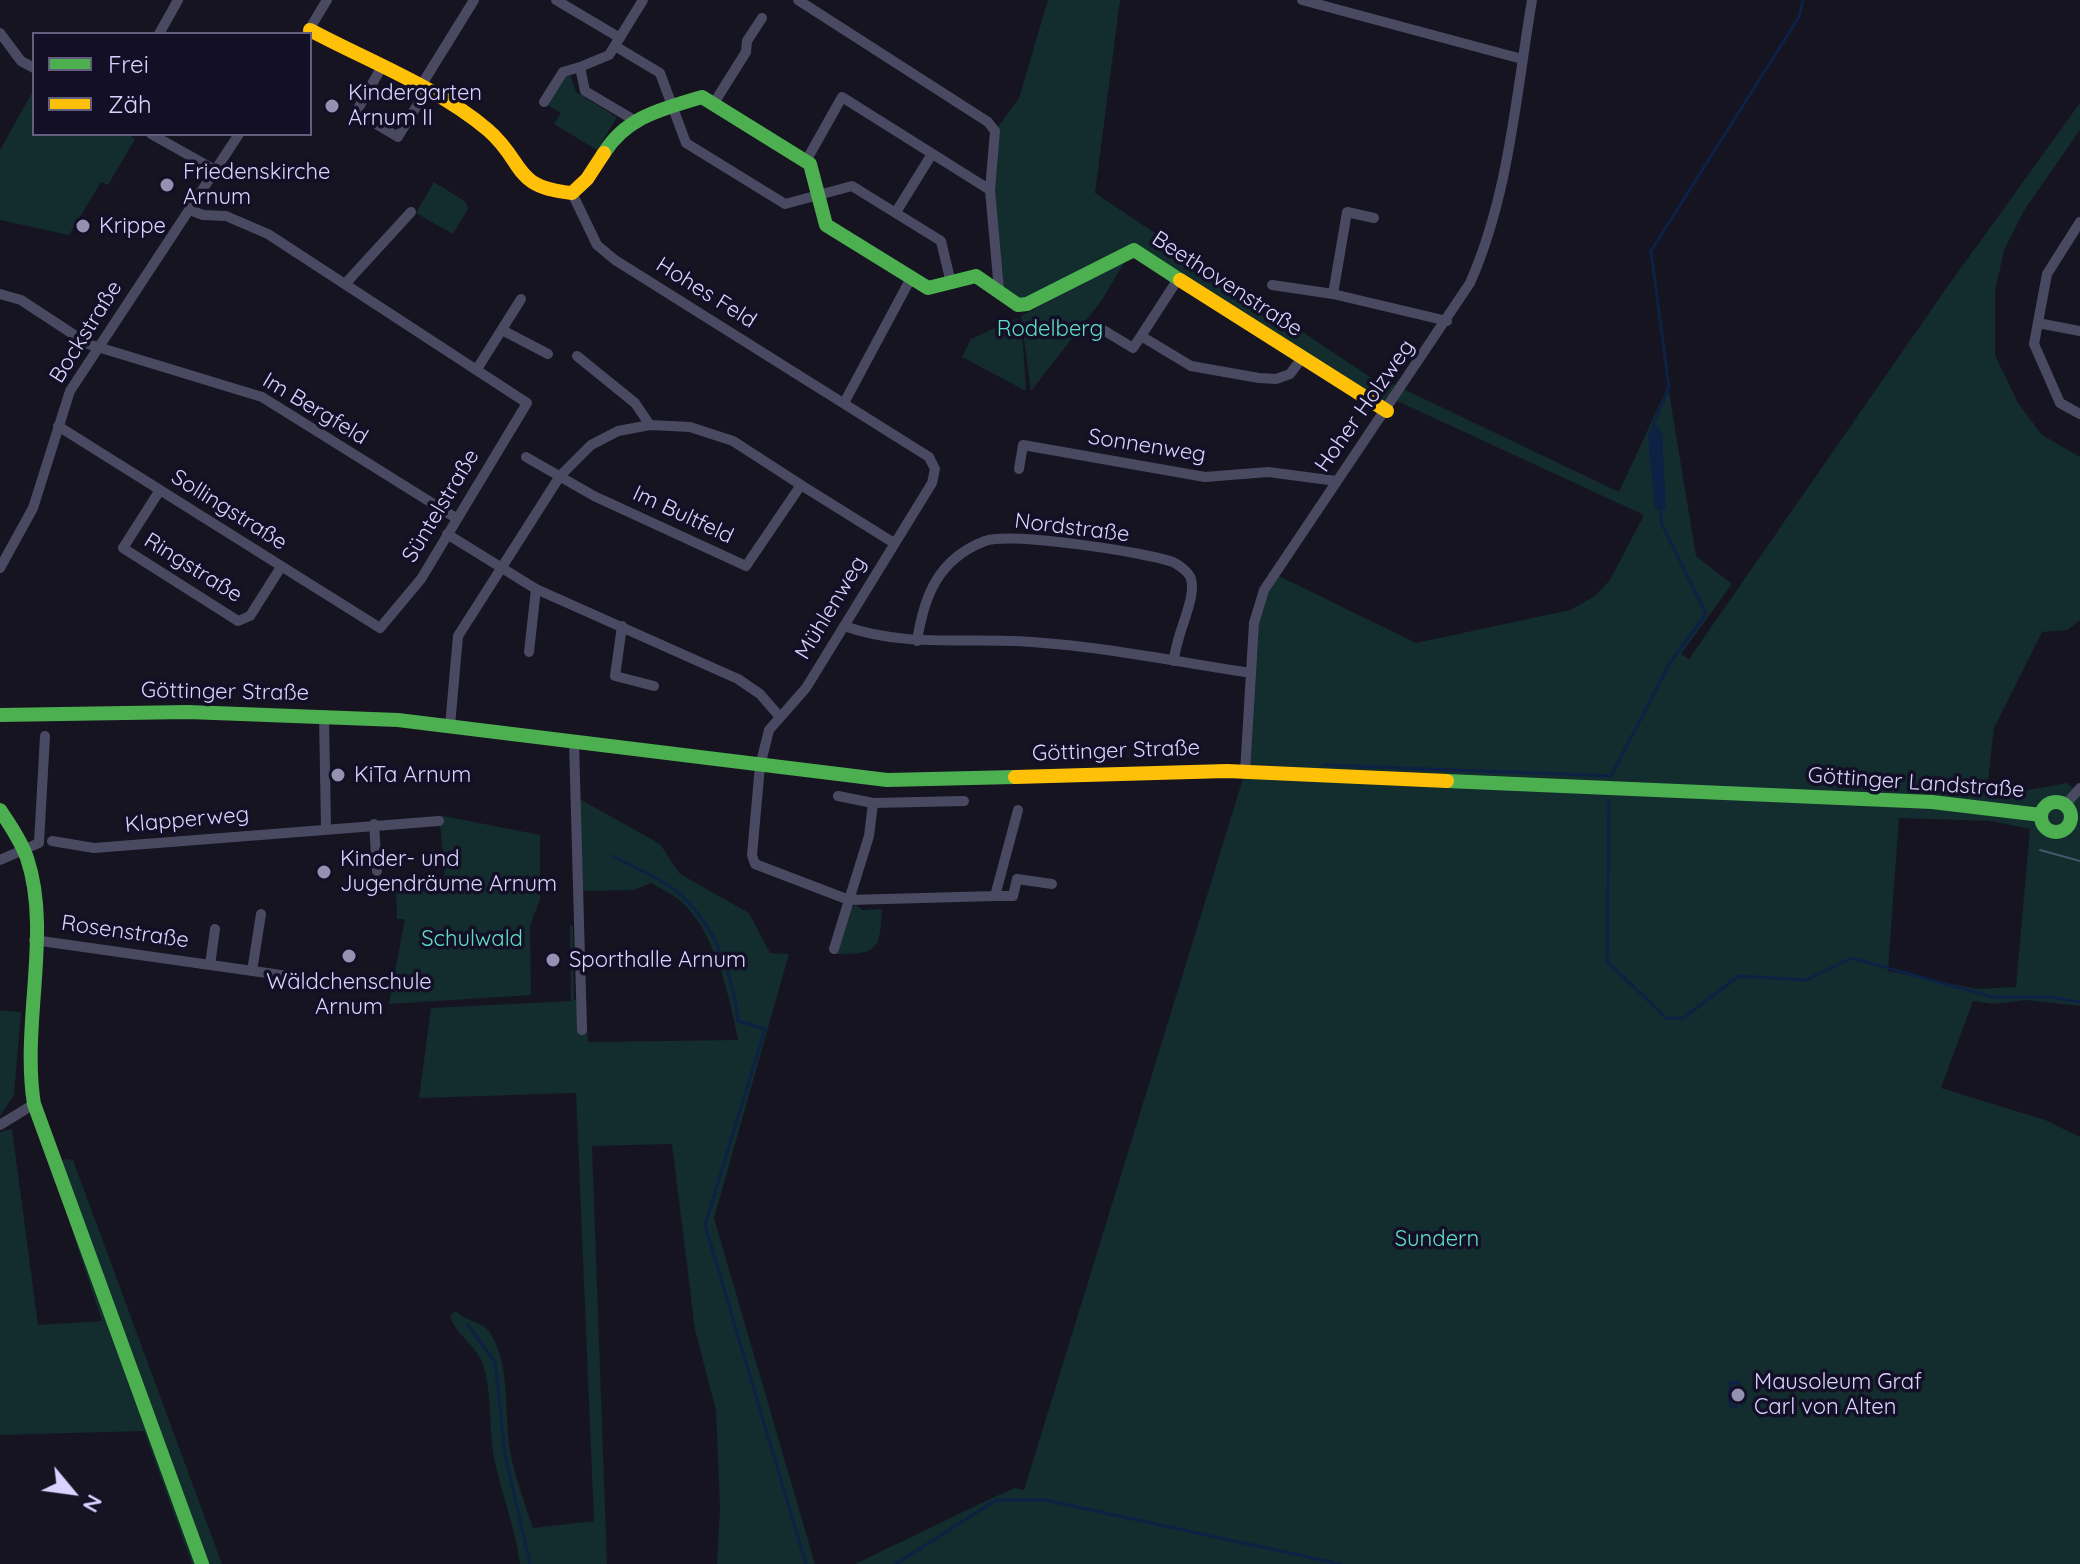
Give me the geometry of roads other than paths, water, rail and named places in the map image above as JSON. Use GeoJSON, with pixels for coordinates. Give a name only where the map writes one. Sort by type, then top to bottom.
{"type":"FeatureCollection","features":[{"type":"Feature","properties":{"kind":"street"},"geometry":{"type":"LineString","coordinates":[[160,32],[178,0]]}},
{"type":"Feature","properties":{"kind":"street"},"geometry":{"type":"LineString","coordinates":[[308,32],[327,0]]}},
{"type":"Feature","properties":{"kind":"street"},"geometry":{"type":"LineString","coordinates":[[380,70],[356,112],[398,137],[474,0]]}},
{"type":"Feature","properties":{"kind":"street"},"geometry":{"type":"LineString","coordinates":[[556,0],[660,73],[686,143],[785,204],[852,186],[941,241],[951,283]]}},
{"type":"Feature","properties":{"kind":"street"},"geometry":{"type":"LineString","coordinates":[[544,102],[563,72],[609,55],[643,0]]}},
{"type":"Feature","properties":{"kind":"street"},"geometry":{"type":"LineString","coordinates":[[798,0],[988,122],[995,131],[990,190],[999,290]]}},
{"type":"Feature","properties":{"kind":"street"},"geometry":{"type":"LineString","coordinates":[[1302,0],[1522,59]]}},
{"type":"Feature","properties":{"kind":"street","name":"Hoher Holzweg"},"geometry":{"type":"LineString","coordinates":[[1245,772],[1254,623],[1264,590],[1447,321],[1485,249],[1498,204],[1532,0]]}},
{"type":"Feature","properties":{"kind":"street"},"geometry":{"type":"LineString","coordinates":[[714,103],[746,52],[747,41],[762,18]]}},
{"type":"Feature","properties":{"kind":"street"},"geometry":{"type":"LineString","coordinates":[[0,33],[21,61],[32,67]]}},
{"type":"Feature","properties":{"kind":"street"},"geometry":{"type":"LineString","coordinates":[[312,34],[458,108],[490,132],[529,181],[543,190],[572,193],[588,182],[619,132],[634,120],[702,97],[806,161],[842,97],[990,190]]}},
{"type":"Feature","properties":{"kind":"street"},"geometry":{"type":"LineString","coordinates":[[580,67],[585,91],[634,120]]}},
{"type":"Feature","properties":{"kind":"street"},"geometry":{"type":"LineString","coordinates":[[155,136],[217,171]]}},
{"type":"Feature","properties":{"kind":"street","name":"Bockstraße"},"geometry":{"type":"LineString","coordinates":[[0,568],[33,508],[70,391],[238,136]]}},
{"type":"Feature","properties":{"kind":"street"},"geometry":{"type":"LineString","coordinates":[[896,212],[932,154]]}},
{"type":"Feature","properties":{"kind":"street","name":"Beethovenstraße"},"geometry":{"type":"LineString","coordinates":[[806,161],[810,164],[826,225],[928,288],[976,276],[1018,305],[1027,304],[1134,250],[1387,411]]}},
{"type":"Feature","properties":{"kind":"street","name":"Hohes Feld"},"geometry":{"type":"LineString","coordinates":[[572,193],[597,245],[615,260],[929,457],[935,469]]}},
{"type":"Feature","properties":{"kind":"street"},"geometry":{"type":"LineString","coordinates":[[190,210],[245,222],[477,369],[521,299]]}},
{"type":"Feature","properties":{"kind":"street"},"geometry":{"type":"LineString","coordinates":[[345,284],[411,212]]}},
{"type":"Feature","properties":{"kind":"street"},"geometry":{"type":"LineString","coordinates":[[1333,294],[1347,212],[1374,218]]}},
{"type":"Feature","properties":{"kind":"street"},"geometry":{"type":"LineString","coordinates":[[2080,222],[2053,260],[2035,350],[2060,403],[2080,414]]}},
{"type":"Feature","properties":{"kind":"street"},"geometry":{"type":"LineString","coordinates":[[844,403],[911,278]]}},
{"type":"Feature","properties":{"kind":"street"},"geometry":{"type":"LineString","coordinates":[[1100,328],[1133,348],[1178,279]]}},
{"type":"Feature","properties":{"kind":"street"},"geometry":{"type":"LineString","coordinates":[[1272,285],[1333,294],[1447,321]]}},
{"type":"Feature","properties":{"kind":"street","name":"Im Bergfeld"},"geometry":{"type":"LineString","coordinates":[[0,294],[21,300],[88,344],[262,397],[456,518]]}},
{"type":"Feature","properties":{"kind":"street"},"geometry":{"type":"LineString","coordinates":[[2038,323],[2080,331]]}},
{"type":"Feature","properties":{"kind":"street"},"geometry":{"type":"LineString","coordinates":[[502,330],[548,354]]}},
{"type":"Feature","properties":{"kind":"street"},"geometry":{"type":"LineString","coordinates":[[1141,336],[1191,366],[1259,378],[1276,379],[1290,374],[1302,358]]}},
{"type":"Feature","properties":{"kind":"street"},"geometry":{"type":"LineString","coordinates":[[577,356],[635,403],[650,425]]}},
{"type":"Feature","properties":{"kind":"street","name":"Süntelstraße"},"geometry":{"type":"LineString","coordinates":[[380,628],[421,579],[527,403],[477,369]]}},
{"type":"Feature","properties":{"kind":"street"},"geometry":{"type":"LineString","coordinates":[[450,726],[458,636],[560,476],[579,454],[604,437],[650,425],[690,427],[733,441],[894,543]]}},
{"type":"Feature","properties":{"kind":"street","name":"Sollingstraße"},"geometry":{"type":"LineString","coordinates":[[58,426],[380,628]]}},
{"type":"Feature","properties":{"kind":"street","name":"Sonnenweg"},"geometry":{"type":"LineString","coordinates":[[1019,469],[1023,445],[1205,477],[1268,472],[1337,481]]}},
{"type":"Feature","properties":{"kind":"street","name":"Im Bultfeld"},"geometry":{"type":"LineString","coordinates":[[526,457],[746,566],[801,485]]}},
{"type":"Feature","properties":{"kind":"street","name":"Mühlenweg"},"geometry":{"type":"LineString","coordinates":[[849,900],[755,864],[752,855],[760,766],[769,730],[806,688],[932,483],[935,469]]}},
{"type":"Feature","properties":{"kind":"street","name":"Ringstraße"},"geometry":{"type":"LineString","coordinates":[[160,490],[123,548],[177,583],[238,621],[250,616],[281,567]]}},
{"type":"Feature","properties":{"kind":"street"},"geometry":{"type":"LineString","coordinates":[[447,534],[536,589],[738,679],[760,694],[780,717]]}},
{"type":"Feature","properties":{"kind":"street","name":"Nordstraße"},"geometry":{"type":"LineString","coordinates":[[917,641],[928,591],[946,566],[987,540],[1016,539],[1130,554],[1174,563],[1183,568],[1191,578],[1192,600],[1180,624],[1174,661]]}},
{"type":"Feature","properties":{"kind":"street"},"geometry":{"type":"LineString","coordinates":[[529,652],[536,589]]}},
{"type":"Feature","properties":{"kind":"street"},"geometry":{"type":"LineString","coordinates":[[622,626],[615,676],[654,686]]}},
{"type":"Feature","properties":{"kind":"street"},"geometry":{"type":"LineString","coordinates":[[844,626],[873,636],[917,641],[1029,641],[1115,650],[1251,673]]}},
{"type":"Feature","properties":{"kind":"street","name":"Göttinger Straße"},"geometry":{"type":"LineString","coordinates":[[0,715],[130,712],[324,715],[450,726],[887,780],[1145,771],[1245,772],[1787,795]]}},
{"type":"Feature","properties":{"kind":"street"},"geometry":{"type":"LineString","coordinates":[[324,715],[326,828]]}},
{"type":"Feature","properties":{"kind":"street"},"geometry":{"type":"LineString","coordinates":[[0,860],[39,843],[45,736]]}},
{"type":"Feature","properties":{"kind":"street"},"geometry":{"type":"LineString","coordinates":[[574,742],[582,1030]]}},
{"type":"Feature","properties":{"kind":"street"},"geometry":{"type":"LineString","coordinates":[[2065,805],[2080,788]]}},
{"type":"Feature","properties":{"kind":"street","name":"Göttinger Landstraße"},"geometry":{"type":"LineString","coordinates":[[1787,795],[1932,802],[2041,815]]}},
{"type":"Feature","properties":{"kind":"street"},"geometry":{"type":"LineString","coordinates":[[838,796],[873,803],[964,801]]}},
{"type":"Feature","properties":{"kind":"street"},"geometry":{"type":"LineString","coordinates":[[2053,802],[2065,805],[2075,824],[2055,832],[2043,825],[2041,815],[2053,802]]}},
{"type":"Feature","properties":{"kind":"street"},"geometry":{"type":"LineString","coordinates":[[834,949],[869,836],[873,803]]}},
{"type":"Feature","properties":{"kind":"street"},"geometry":{"type":"LineString","coordinates":[[0,810],[24,850],[33,885],[34,940],[26,1058],[34,1104],[202,1564]]}},
{"type":"Feature","properties":{"kind":"street"},"geometry":{"type":"LineString","coordinates":[[995,896],[1018,810]]}},
{"type":"Feature","properties":{"kind":"street","name":"Klapperweg"},"geometry":{"type":"LineString","coordinates":[[52,841],[94,848],[439,821]]}},
{"type":"Feature","properties":{"kind":"street"},"geometry":{"type":"LineString","coordinates":[[374,824],[377,871]]}},
{"type":"Feature","properties":{"kind":"street"},"geometry":{"type":"LineString","coordinates":[[1000,875],[1052,884]]}},
{"type":"Feature","properties":{"kind":"street"},"geometry":{"type":"LineString","coordinates":[[849,900],[1013,896],[1017,879]]}},
{"type":"Feature","properties":{"kind":"street"},"geometry":{"type":"LineString","coordinates":[[252,971],[261,914]]}},
{"type":"Feature","properties":{"kind":"street","name":"Rosenstraße"},"geometry":{"type":"LineString","coordinates":[[210,965],[215,929]]}},
{"type":"Feature","properties":{"kind":"street","name":"Rosenstraße"},"geometry":{"type":"LineString","coordinates":[[34,940],[288,976]]}},
{"type":"Feature","properties":{"kind":"street"},"geometry":{"type":"LineString","coordinates":[[0,1125],[34,1104]]}},
{"type":"Feature","properties":{"kind":"water"},"geometry":{"type":"Polygon","coordinates":[[[1654,422],[1662,433],[1666,510],[1655,509],[1648,436],[1654,422]]]}},
{"type":"Feature","properties":{"kind":"waterway"},"geometry":{"type":"LineString","coordinates":[[1654,422],[1669,388],[1651,251],[1799,17],[1803,0]]}},
{"type":"Feature","properties":{"kind":"waterway"},"geometry":{"type":"LineString","coordinates":[[1324,765],[1611,776],[1670,663],[1706,614],[1661,522],[1661,509]]}},
{"type":"Feature","properties":{"kind":"waterway"},"geometry":{"type":"LineString","coordinates":[[1609,801],[1607,961],[1666,1018],[1683,1018],[1739,976],[1806,980],[1852,958],[1993,997],[2051,997],[2080,1002]]}},
{"type":"Feature","properties":{"kind":"waterway"},"geometry":{"type":"LineString","coordinates":[[613,856],[668,885],[695,910],[721,954],[732,987],[738,1021],[765,1029],[705,1225],[806,1564]]}},
{"type":"Feature","properties":{"kind":"waterway"},"geometry":{"type":"LineString","coordinates":[[468,1325],[495,1362],[505,1454],[530,1564]]}},
{"type":"Feature","properties":{"kind":"waterway"},"geometry":{"type":"LineString","coordinates":[[1736,1407],[1729,1405],[1730,1383],[1738,1382],[1746,1398],[1742,1405]]}},
{"type":"Feature","properties":{"kind":"waterway"},"geometry":{"type":"LineString","coordinates":[[896,1564],[996,1500],[1045,1500],[1340,1564]]}},
{"type":"Feature","properties":{"kind":"tram line"},"geometry":{"type":"LineString","coordinates":[[2040,850],[2080,861]]}},
{"type":"Feature","properties":{"kind":"place","name":"Kindergarten Arnum II"},"geometry":{"type":"Point","coordinates":[332,106]}},
{"type":"Feature","properties":{"kind":"place","name":"Friedenskirche Arnum"},"geometry":{"type":"Point","coordinates":[167,185]}},
{"type":"Feature","properties":{"kind":"place","name":"Krippe"},"geometry":{"type":"Point","coordinates":[83,226]}},
{"type":"Feature","properties":{"kind":"place","name":"KiTa Arnum"},"geometry":{"type":"Point","coordinates":[338,775]}},
{"type":"Feature","properties":{"kind":"place","name":"Kinder- und Jugendräume Arnum"},"geometry":{"type":"Point","coordinates":[324,872]}},
{"type":"Feature","properties":{"kind":"place","name":"Wäldchenschule Arnum"},"geometry":{"type":"Point","coordinates":[349,956]}},
{"type":"Feature","properties":{"kind":"place","name":"Sporthalle Arnum"},"geometry":{"type":"Point","coordinates":[553,960]}},
{"type":"Feature","properties":{"kind":"place","name":"Mausoleum Graf Carl von Alten"},"geometry":{"type":"Point","coordinates":[1738,1395]}},
{"type":"Feature","properties":{"kind":"park label","name":"Rodelberg"},"geometry":{"type":"Point","coordinates":[1050,329]}},
{"type":"Feature","properties":{"kind":"park label","name":"Schulwald"},"geometry":{"type":"Point","coordinates":[472,939]}},
{"type":"Feature","properties":{"kind":"park label","name":"Sundern"},"geometry":{"type":"Point","coordinates":[1437,1239]}}]}
